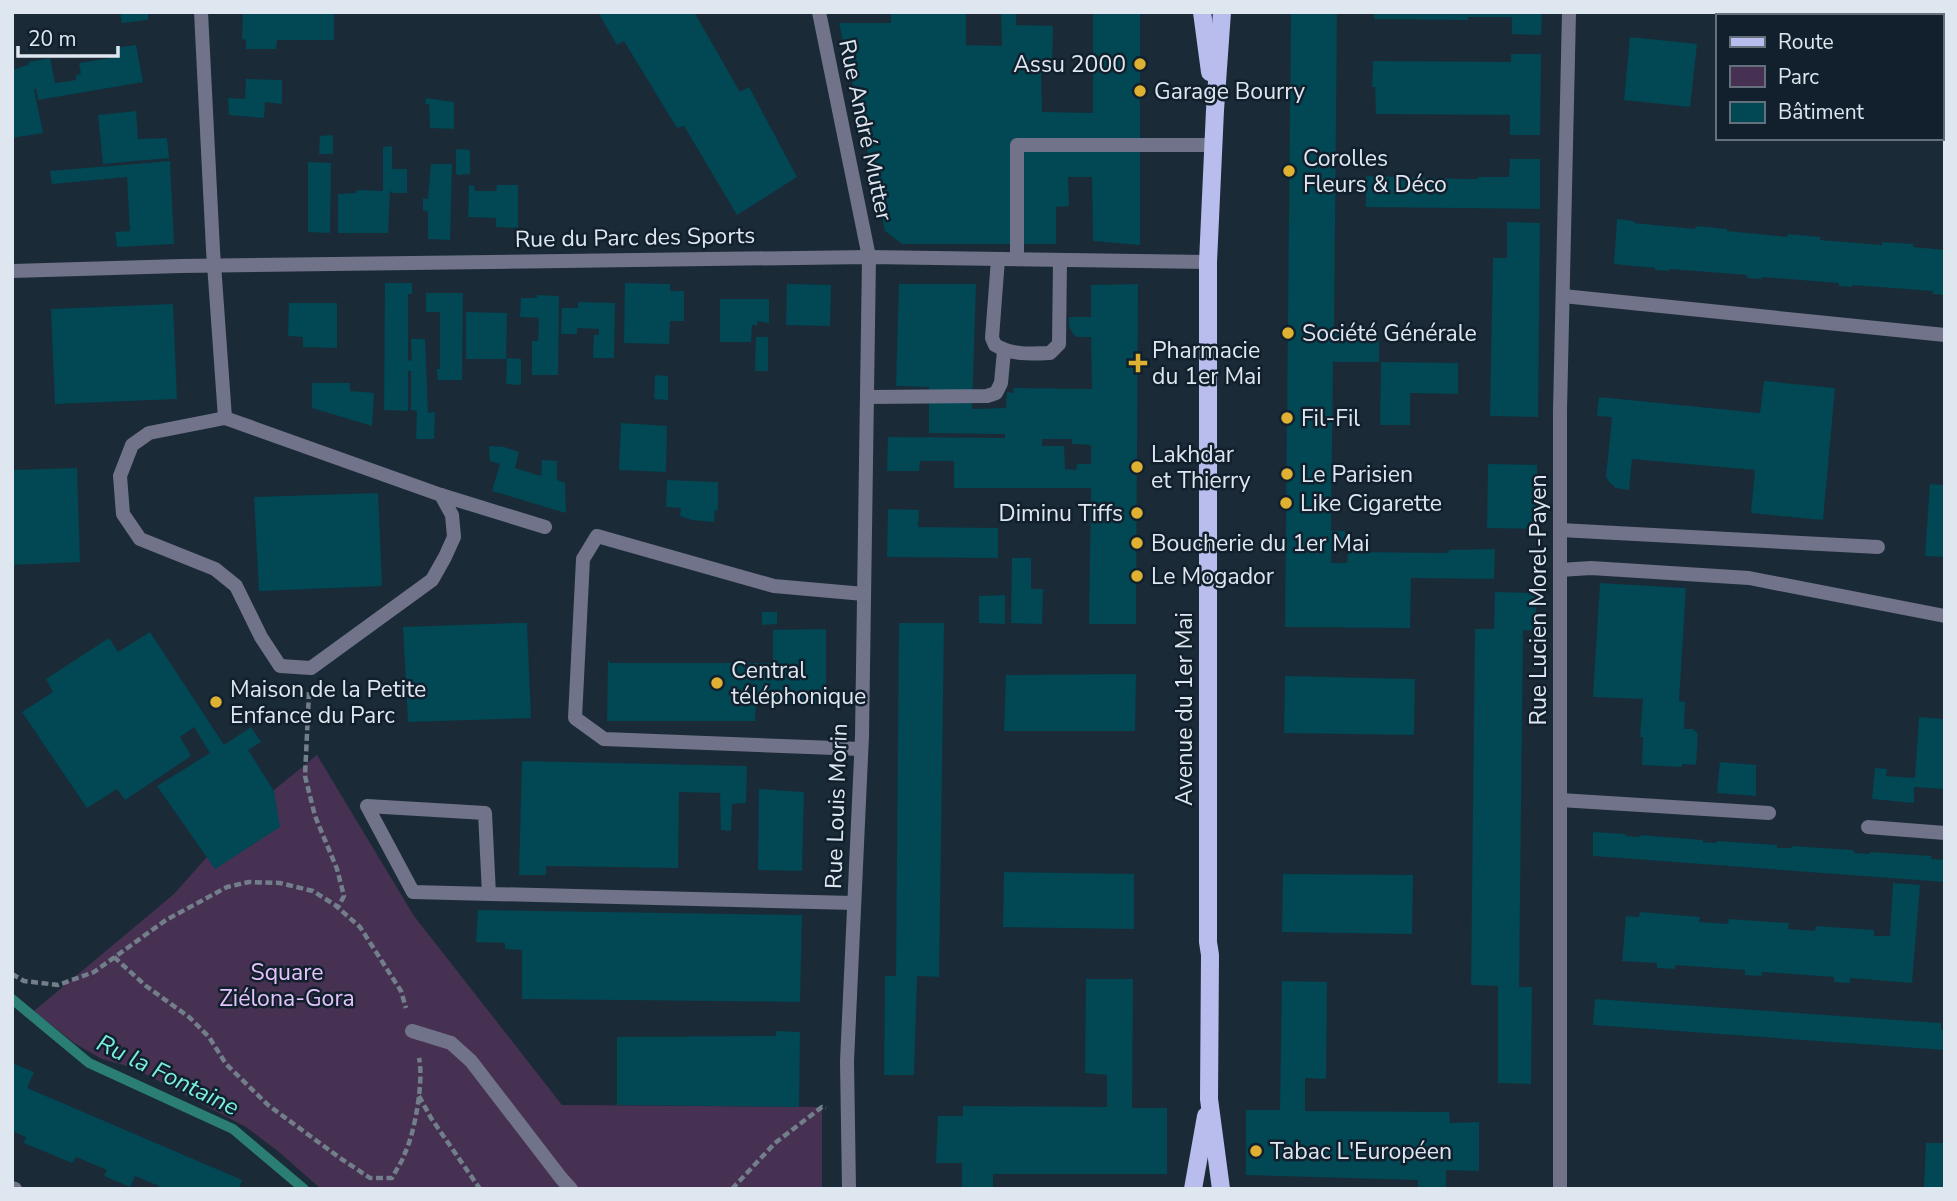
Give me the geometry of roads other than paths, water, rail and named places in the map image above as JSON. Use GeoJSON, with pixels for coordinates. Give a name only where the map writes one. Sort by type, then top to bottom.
{"type":"FeatureCollection","features":[{"type":"Feature","properties":{"kind":"main road","name":"Avenue du 1er Mai"},"geometry":{"type":"LineString","coordinates":[[1202,12],[1215,110]]}},
{"type":"Feature","properties":{"kind":"main road","name":"Avenue du 1er Mai"},"geometry":{"type":"LineString","coordinates":[[1222,12],[1208,262],[1209,1099],[1222,1189]]}},
{"type":"Feature","properties":{"kind":"main road","name":"Avenue du 1er Mai"},"geometry":{"type":"LineString","coordinates":[[1194,1189],[1209,1099]]}},
{"type":"Feature","properties":{"kind":"street"},"geometry":{"type":"LineString","coordinates":[[201,12],[225,418]]}},
{"type":"Feature","properties":{"kind":"street","name":"Rue André Mutter"},"geometry":{"type":"LineString","coordinates":[[819,12],[869,257]]}},
{"type":"Feature","properties":{"kind":"street","name":"Rue Lucien Morel-Payen"},"geometry":{"type":"LineString","coordinates":[[1560,1189],[1560,530],[1569,12]]}},
{"type":"Feature","properties":{"kind":"street"},"geometry":{"type":"LineString","coordinates":[[1017,259],[1017,145],[1213,145]]}},
{"type":"Feature","properties":{"kind":"street","name":"Rue du Parc des Sports"},"geometry":{"type":"LineString","coordinates":[[12,271],[869,257],[1208,262]]}},
{"type":"Feature","properties":{"kind":"street","name":"Rue Louis Morin"},"geometry":{"type":"LineString","coordinates":[[849,1189],[847,1060],[861,749],[869,257]]}},
{"type":"Feature","properties":{"kind":"street"},"geometry":{"type":"LineString","coordinates":[[998,259],[992,338],[995,345],[1004,351],[1028,355],[1050,353],[1059,344],[1060,260]]}},
{"type":"Feature","properties":{"kind":"street"},"geometry":{"type":"LineString","coordinates":[[1563,296],[1945,335]]}},
{"type":"Feature","properties":{"kind":"street"},"geometry":{"type":"LineString","coordinates":[[867,397],[987,396],[996,393],[1001,383],[1004,351]]}},
{"type":"Feature","properties":{"kind":"street"},"geometry":{"type":"LineString","coordinates":[[441,495],[452,515],[454,537],[432,580],[311,668],[280,666],[261,637],[236,586],[215,569],[140,539],[123,514],[120,476],[132,445],[149,433],[225,418],[441,495],[545,527]]}},
{"type":"Feature","properties":{"kind":"street"},"geometry":{"type":"LineString","coordinates":[[1560,530],[1878,547]]}},
{"type":"Feature","properties":{"kind":"street"},"geometry":{"type":"LineString","coordinates":[[861,749],[604,739],[575,718],[583,559],[597,536],[774,586],[864,594]]}},
{"type":"Feature","properties":{"kind":"street"},"geometry":{"type":"LineString","coordinates":[[1560,570],[1591,568],[1749,578],[1945,616]]}},
{"type":"Feature","properties":{"kind":"street"},"geometry":{"type":"LineString","coordinates":[[1560,800],[1769,813]]}},
{"type":"Feature","properties":{"kind":"street"},"geometry":{"type":"LineString","coordinates":[[489,894],[485,813],[367,806],[413,892],[489,894],[854,903]]}},
{"type":"Feature","properties":{"kind":"street"},"geometry":{"type":"LineString","coordinates":[[1868,827],[1945,833]]}},
{"type":"Feature","properties":{"kind":"street"},"geometry":{"type":"LineString","coordinates":[[412,1031],[451,1042],[471,1061],[571,1189]]}},
{"type":"Feature","properties":{"kind":"waterway","name":"Ru la Fontaine"},"geometry":{"type":"LineString","coordinates":[[12,999],[89,1063],[233,1129],[304,1189]]}},
{"type":"Feature","properties":{"kind":"place","name":"Assu 2000"},"geometry":{"type":"Point","coordinates":[1140,64]}},
{"type":"Feature","properties":{"kind":"place","name":"Garage Bourry"},"geometry":{"type":"Point","coordinates":[1140,91]}},
{"type":"Feature","properties":{"kind":"place","name":"Corolles Fleurs & Déco"},"geometry":{"type":"Point","coordinates":[1289,171]}},
{"type":"Feature","properties":{"kind":"place","name":"Société Générale"},"geometry":{"type":"Point","coordinates":[1288,333]}},
{"type":"Feature","properties":{"kind":"place","name":"Pharmacie du 1er Mai"},"geometry":{"type":"Point","coordinates":[1138,363]}},
{"type":"Feature","properties":{"kind":"place","name":"Fil-Fil"},"geometry":{"type":"Point","coordinates":[1287,418]}},
{"type":"Feature","properties":{"kind":"place","name":"Lakhdar et Thierry"},"geometry":{"type":"Point","coordinates":[1137,467]}},
{"type":"Feature","properties":{"kind":"place","name":"Le Parisien"},"geometry":{"type":"Point","coordinates":[1287,474]}},
{"type":"Feature","properties":{"kind":"place","name":"Like Cigarette"},"geometry":{"type":"Point","coordinates":[1286,503]}},
{"type":"Feature","properties":{"kind":"place","name":"Diminu Tiffs"},"geometry":{"type":"Point","coordinates":[1137,513]}},
{"type":"Feature","properties":{"kind":"place","name":"Boucherie du 1er Mai"},"geometry":{"type":"Point","coordinates":[1137,543]}},
{"type":"Feature","properties":{"kind":"place","name":"Le Mogador"},"geometry":{"type":"Point","coordinates":[1137,576]}},
{"type":"Feature","properties":{"kind":"place","name":"Central téléphonique"},"geometry":{"type":"Point","coordinates":[717,683]}},
{"type":"Feature","properties":{"kind":"place","name":"Maison de la Petite Enfance du Parc"},"geometry":{"type":"Point","coordinates":[216,702]}},
{"type":"Feature","properties":{"kind":"place","name":"Tabac L'Européen"},"geometry":{"type":"Point","coordinates":[1256,1151]}},
{"type":"Feature","properties":{"kind":"park label","name":"Square Ziélona-Gora"},"geometry":{"type":"Point","coordinates":[287,985]}}]}
